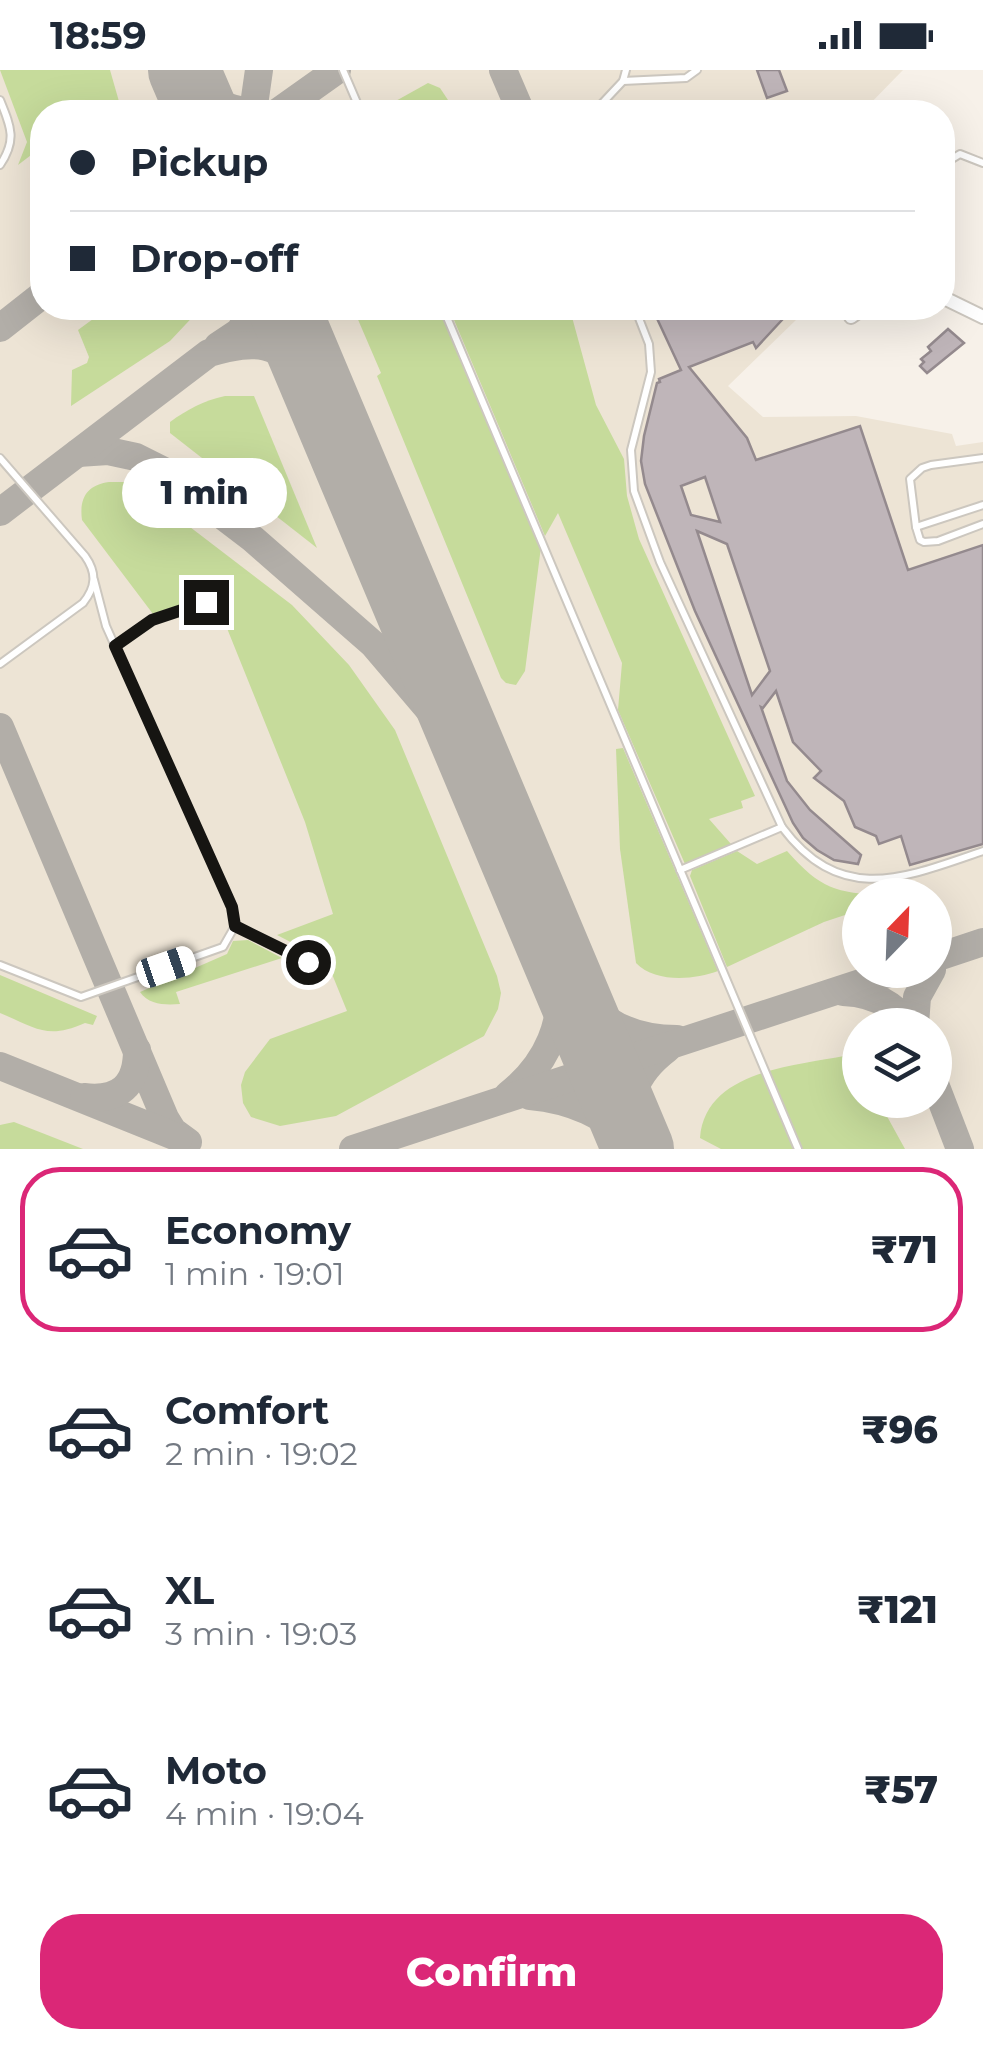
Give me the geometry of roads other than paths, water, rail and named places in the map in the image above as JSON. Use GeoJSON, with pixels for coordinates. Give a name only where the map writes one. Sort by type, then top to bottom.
{"type":"FeatureCollection","features":[{"type":"Feature","properties":{"kind":"street"},"geometry":{"type":"LineString","coordinates":[[955,303],[983,317]]}},
{"type":"Feature","properties":{"kind":"lane"},"geometry":{"type":"LineString","coordinates":[[344,70],[356,100]]}},
{"type":"Feature","properties":{"kind":"lane"},"geometry":{"type":"LineString","coordinates":[[604,100],[626,70]]}},
{"type":"Feature","properties":{"kind":"lane"},"geometry":{"type":"LineString","coordinates":[[622,80],[686,78],[697,70]]}},
{"type":"Feature","properties":{"kind":"lane"},"geometry":{"type":"LineString","coordinates":[[0,100],[11,129],[10,150],[0,165]]}},
{"type":"Feature","properties":{"kind":"lane"},"geometry":{"type":"LineString","coordinates":[[955,157],[960,154],[983,162]]}},
{"type":"Feature","properties":{"kind":"lane"},"geometry":{"type":"LineString","coordinates":[[449,320],[798,1149]]}},
{"type":"Feature","properties":{"kind":"lane"},"geometry":{"type":"LineString","coordinates":[[640,320],[649,344],[651,372],[631,450],[634,491],[660,562],[782,828],[813,862],[847,877],[908,876],[983,851]]}},
{"type":"Feature","properties":{"kind":"lane"},"geometry":{"type":"LineString","coordinates":[[0,458],[92,567],[106,626],[232,907],[235,926],[223,947],[81,997],[0,964]]}},
{"type":"Feature","properties":{"kind":"lane"},"geometry":{"type":"LineString","coordinates":[[983,458],[931,465],[915,473],[910,488],[920,540],[930,543],[983,524]]}},
{"type":"Feature","properties":{"kind":"lane"},"geometry":{"type":"LineString","coordinates":[[916,527],[983,504]]}},
{"type":"Feature","properties":{"kind":"lane"},"geometry":{"type":"LineString","coordinates":[[0,664],[83,603],[94,580]]}},
{"type":"Feature","properties":{"kind":"lane"},"geometry":{"type":"LineString","coordinates":[[115,646],[152,620],[206,602]]}},
{"type":"Feature","properties":{"kind":"lane"},"geometry":{"type":"LineString","coordinates":[[680,870],[782,828]]}},
{"type":"Feature","properties":{"kind":"lane"},"geometry":{"type":"LineString","coordinates":[[235,926],[308,962]]}}]}
